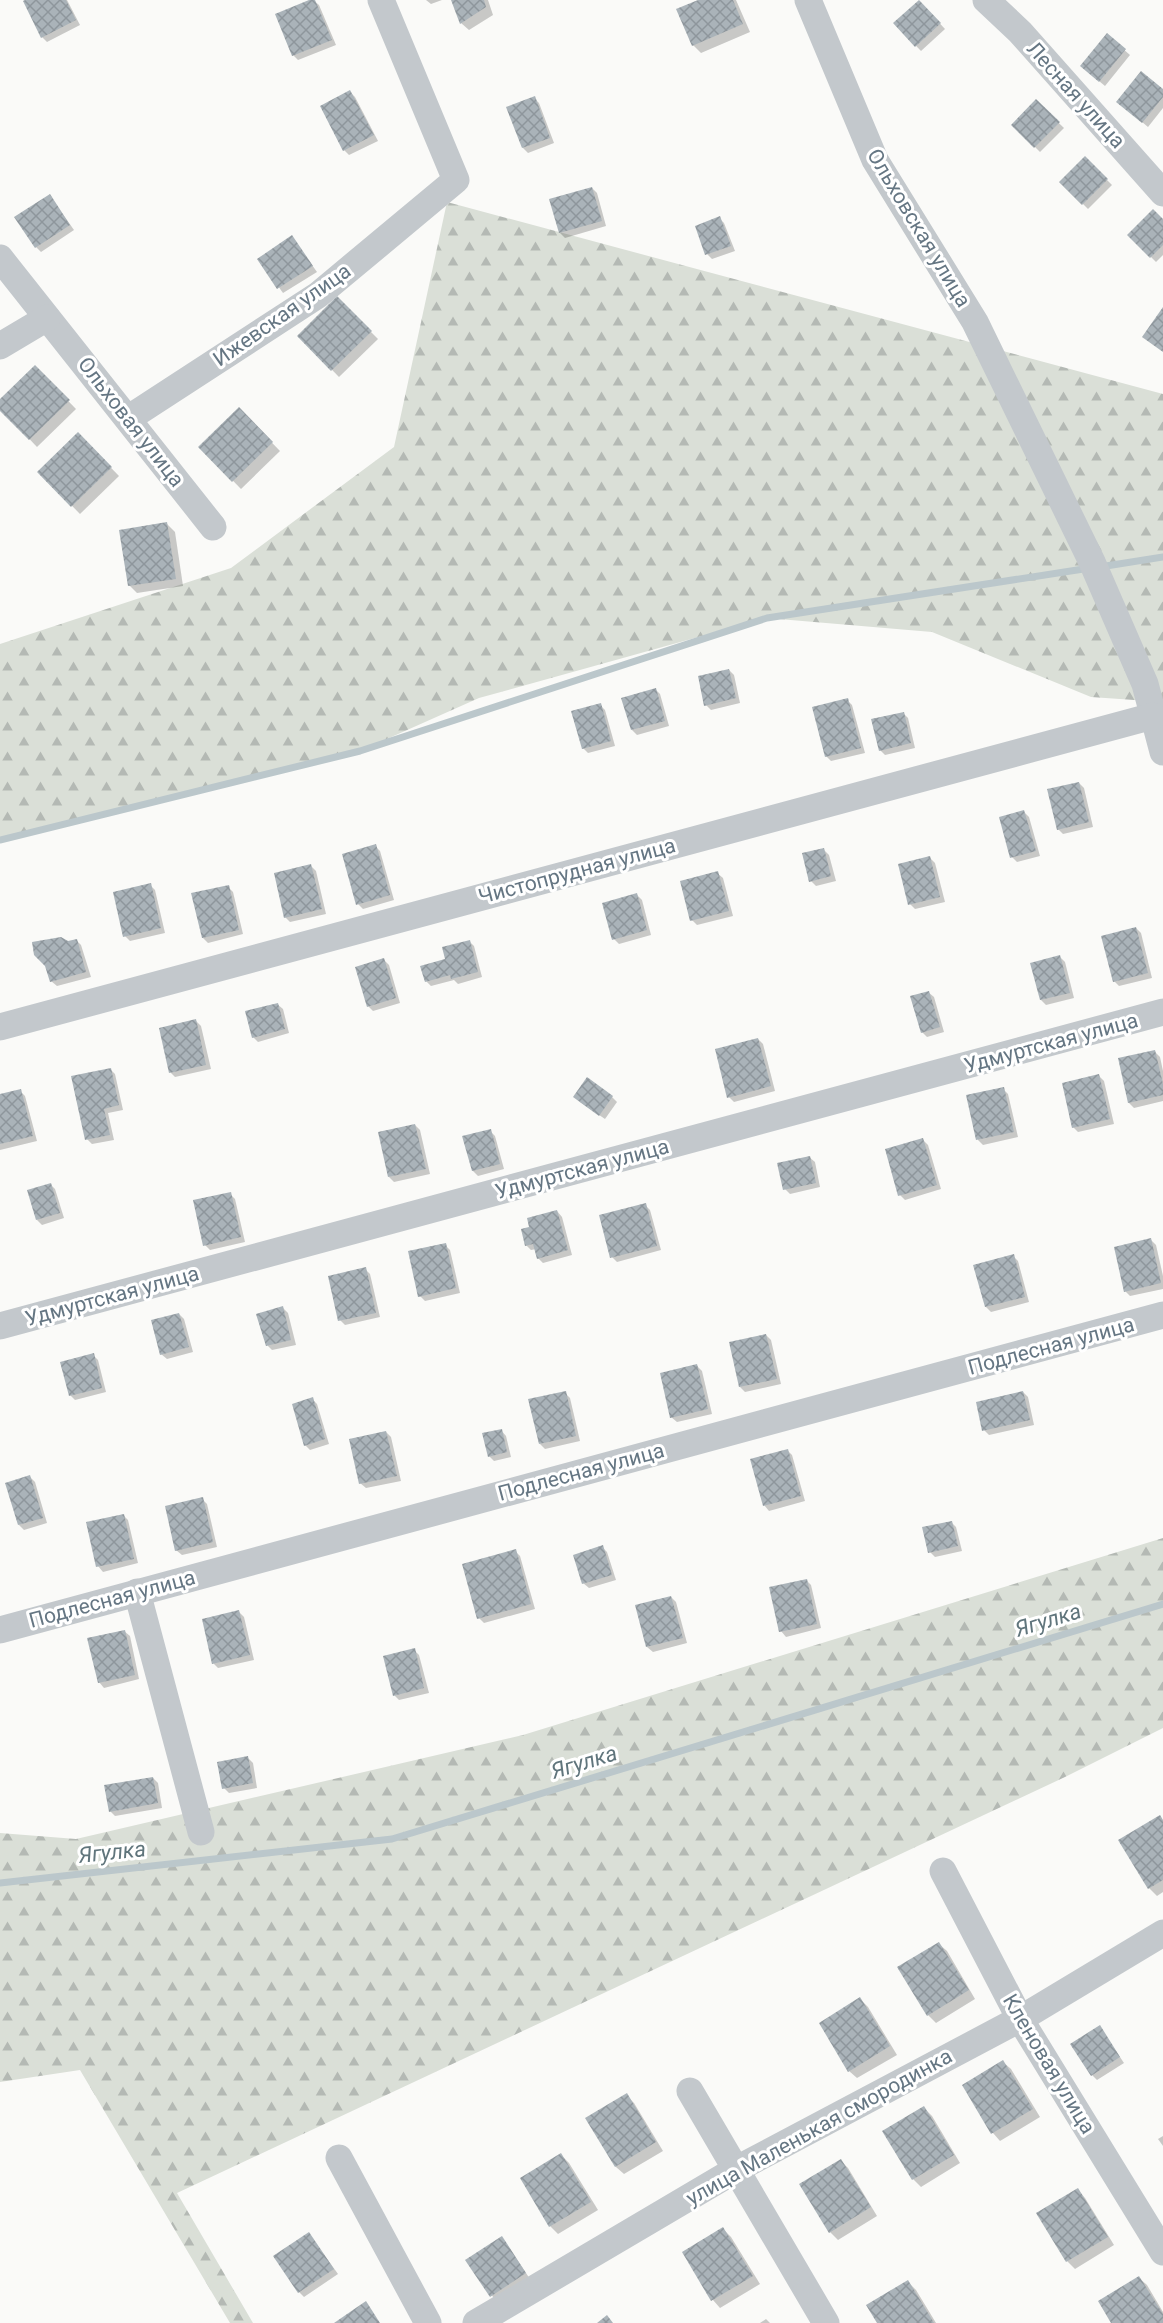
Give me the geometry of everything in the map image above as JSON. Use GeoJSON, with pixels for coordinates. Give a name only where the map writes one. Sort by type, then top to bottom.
{"type":"FeatureCollection","features":[{"type":"Feature","properties":{"kind":"street","name":"Ижевская улица"},"geometry":{"type":"LineString","coordinates":[[129,418],[318,295],[456,180],[381,0]]}},
{"type":"Feature","properties":{"kind":"street","name":"Ольховская улица"},"geometry":{"type":"LineString","coordinates":[[808,0],[875,160],[975,322],[1092,562],[1145,684],[1162,747]]}},
{"type":"Feature","properties":{"kind":"street","name":"Лесная улица"},"geometry":{"type":"LineString","coordinates":[[986,0],[1020,32],[1163,193]]}},
{"type":"Feature","properties":{"kind":"street","name":"Ольховая улица"},"geometry":{"type":"LineString","coordinates":[[0,258],[129,418],[213,527]]}},
{"type":"Feature","properties":{"kind":"street"},"geometry":{"type":"LineString","coordinates":[[0,346],[47,318]]}},
{"type":"Feature","properties":{"kind":"street","name":"Чистопрудная улица"},"geometry":{"type":"LineString","coordinates":[[0,1027],[1153,716]]}},
{"type":"Feature","properties":{"kind":"street","name":"Удмуртская улица"},"geometry":{"type":"LineString","coordinates":[[0,1326],[1163,1012]]}},
{"type":"Feature","properties":{"kind":"street","name":"Подлесная улица"},"geometry":{"type":"LineString","coordinates":[[0,1630],[1163,1315]]}},
{"type":"Feature","properties":{"kind":"street"},"geometry":{"type":"LineString","coordinates":[[137,1592],[201,1832]]}},
{"type":"Feature","properties":{"kind":"street","name":"Кленовая улица"},"geometry":{"type":"LineString","coordinates":[[943,1871],[1020,2019],[1163,2252]]}},
{"type":"Feature","properties":{"kind":"street","name":"улица Маленькая смородинка"},"geometry":{"type":"LineString","coordinates":[[476,2323],[737,2169],[1020,2019],[1163,1933]]}},
{"type":"Feature","properties":{"kind":"street"},"geometry":{"type":"LineString","coordinates":[[690,2091],[826,2323]]}},
{"type":"Feature","properties":{"kind":"street"},"geometry":{"type":"LineString","coordinates":[[339,2158],[428,2323]]}},
{"type":"Feature","properties":{"kind":"green space"},"geometry":{"type":"Polygon","coordinates":[[[447,202],[1163,394],[1163,702],[1091,697],[932,632],[767,618],[479,698],[360,751],[0,840],[0,644],[231,568],[394,447],[447,202]]]}},
{"type":"Feature","properties":{"kind":"green space"},"geometry":{"type":"Polygon","coordinates":[[[1163,1538],[1163,1728],[1065,1777],[177,2193],[253,2323],[230,2323],[80,2070],[0,2082],[0,1833],[76,1839],[523,1735],[1163,1538]]]}},
{"type":"Feature","properties":{"kind":"building"},"geometry":{"type":"Polygon","coordinates":[[[66,0],[76,20],[41,38],[23,1],[66,0]]]}},
{"type":"Feature","properties":{"kind":"building"},"geometry":{"type":"Polygon","coordinates":[[[309,0],[315,0],[332,40],[292,56],[275,14],[309,0]]]}},
{"type":"Feature","properties":{"kind":"building"},"geometry":{"type":"Polygon","coordinates":[[[451,0],[484,0],[486,7],[460,24],[451,0]]]}},
{"type":"Feature","properties":{"kind":"building"},"geometry":{"type":"Polygon","coordinates":[[[698,0],[733,0],[743,24],[692,46],[676,9],[698,0]]]}},
{"type":"Feature","properties":{"kind":"building"},"geometry":{"type":"Polygon","coordinates":[[[919,0],[941,23],[915,47],[893,23],[919,0]]]}},
{"type":"Feature","properties":{"kind":"building"},"geometry":{"type":"Polygon","coordinates":[[[1107,33],[1126,49],[1099,82],[1080,66],[1107,33]]]}},
{"type":"Feature","properties":{"kind":"building"},"geometry":{"type":"Polygon","coordinates":[[[1141,71],[1163,89],[1163,97],[1142,123],[1116,102],[1141,71]]]}},
{"type":"Feature","properties":{"kind":"building"},"geometry":{"type":"Polygon","coordinates":[[[350,90],[374,135],[343,151],[320,106],[350,90]]]}},
{"type":"Feature","properties":{"kind":"building"},"geometry":{"type":"Polygon","coordinates":[[[535,96],[550,138],[522,148],[506,107],[535,96]]]}},
{"type":"Feature","properties":{"kind":"building"},"geometry":{"type":"Polygon","coordinates":[[[1036,99],[1060,122],[1034,148],[1011,125],[1036,99]]]}},
{"type":"Feature","properties":{"kind":"building"},"geometry":{"type":"Polygon","coordinates":[[[1085,156],[1108,179],[1082,205],[1059,182],[1085,156]]]}},
{"type":"Feature","properties":{"kind":"building"},"geometry":{"type":"Polygon","coordinates":[[[592,187],[602,221],[559,233],[549,199],[592,187]]]}},
{"type":"Feature","properties":{"kind":"building"},"geometry":{"type":"Polygon","coordinates":[[[50,194],[70,225],[35,248],[14,217],[50,194]]]}},
{"type":"Feature","properties":{"kind":"building"},"geometry":{"type":"Polygon","coordinates":[[[1153,209],[1163,219],[1163,245],[1150,258],[1127,235],[1153,209]]]}},
{"type":"Feature","properties":{"kind":"building"},"geometry":{"type":"Polygon","coordinates":[[[720,216],[731,246],[705,255],[695,226],[720,216]]]}},
{"type":"Feature","properties":{"kind":"building"},"geometry":{"type":"Polygon","coordinates":[[[292,235],[313,266],[277,289],[257,259],[292,235]]]}},
{"type":"Feature","properties":{"kind":"building"},"geometry":{"type":"Polygon","coordinates":[[[337,296],[372,331],[331,371],[297,336],[337,296]]]}},
{"type":"Feature","properties":{"kind":"building"},"geometry":{"type":"Polygon","coordinates":[[[1163,307],[1163,352],[1142,337],[1163,307]]]}},
{"type":"Feature","properties":{"kind":"building"},"geometry":{"type":"Polygon","coordinates":[[[35,365],[70,400],[29,440],[0,411],[0,399],[35,365]]]}},
{"type":"Feature","properties":{"kind":"building"},"geometry":{"type":"Polygon","coordinates":[[[239,407],[273,442],[232,482],[198,447],[239,407]]]}},
{"type":"Feature","properties":{"kind":"building"},"geometry":{"type":"Polygon","coordinates":[[[78,432],[112,467],[71,507],[37,472],[78,432]]]}},
{"type":"Feature","properties":{"kind":"building"},"geometry":{"type":"Polygon","coordinates":[[[167,522],[176,579],[128,586],[119,530],[167,522]]]}},
{"type":"Feature","properties":{"kind":"building"},"geometry":{"type":"Polygon","coordinates":[[[729,669],[736,698],[704,706],[698,676],[729,669]]]}},
{"type":"Feature","properties":{"kind":"building"},"geometry":{"type":"Polygon","coordinates":[[[656,688],[665,721],[631,730],[621,698],[656,688]]]}},
{"type":"Feature","properties":{"kind":"building"},"geometry":{"type":"Polygon","coordinates":[[[848,698],[861,748],[825,757],[812,707],[848,698]]]}},
{"type":"Feature","properties":{"kind":"building"},"geometry":{"type":"Polygon","coordinates":[[[601,703],[611,741],[582,749],[571,711],[601,703]]]}},
{"type":"Feature","properties":{"kind":"building"},"geometry":{"type":"Polygon","coordinates":[[[904,712],[911,743],[879,751],[871,719],[904,712]]]}},
{"type":"Feature","properties":{"kind":"building"},"geometry":{"type":"Polygon","coordinates":[[[1079,782],[1089,822],[1057,830],[1047,789],[1079,782]]]}},
{"type":"Feature","properties":{"kind":"building"},"geometry":{"type":"Polygon","coordinates":[[[1024,810],[1036,851],[1010,858],[999,817],[1024,810]]]}},
{"type":"Feature","properties":{"kind":"building"},"geometry":{"type":"Polygon","coordinates":[[[376,844],[390,895],[356,905],[342,854],[376,844]]]}},
{"type":"Feature","properties":{"kind":"building"},"geometry":{"type":"Polygon","coordinates":[[[824,848],[831,876],[809,882],[802,853],[824,848]]]}},
{"type":"Feature","properties":{"kind":"building"},"geometry":{"type":"Polygon","coordinates":[[[930,856],[940,897],[908,905],[898,864],[930,856]]]}},
{"type":"Feature","properties":{"kind":"building"},"geometry":{"type":"Polygon","coordinates":[[[311,864],[322,909],[284,918],[274,873],[311,864]]]}},
{"type":"Feature","properties":{"kind":"building"},"geometry":{"type":"Polygon","coordinates":[[[718,871],[729,911],[690,921],[680,881],[718,871]]]}},
{"type":"Feature","properties":{"kind":"building"},"geometry":{"type":"Polygon","coordinates":[[[151,883],[161,928],[123,937],[113,892],[151,883]]]}},
{"type":"Feature","properties":{"kind":"building"},"geometry":{"type":"Polygon","coordinates":[[[229,885],[239,930],[202,938],[191,893],[229,885]]]}},
{"type":"Feature","properties":{"kind":"building"},"geometry":{"type":"Polygon","coordinates":[[[637,893],[647,930],[612,940],[602,903],[637,893]]]}},
{"type":"Feature","properties":{"kind":"building"},"geometry":{"type":"Polygon","coordinates":[[[1136,927],[1148,973],[1113,982],[1101,936],[1136,927]]]}},
{"type":"Feature","properties":{"kind":"building"},"geometry":{"type":"Polygon","coordinates":[[[61,937],[68,941],[77,939],[86,972],[50,982],[45,966],[34,955],[32,942],[61,937]]]}},
{"type":"Feature","properties":{"kind":"building"},"geometry":{"type":"Polygon","coordinates":[[[470,940],[478,972],[451,979],[450,975],[425,982],[420,966],[445,959],[442,947],[470,940]]]}},
{"type":"Feature","properties":{"kind":"building"},"geometry":{"type":"Polygon","coordinates":[[[1060,955],[1070,993],[1040,1000],[1030,963],[1060,955]]]}},
{"type":"Feature","properties":{"kind":"building"},"geometry":{"type":"Polygon","coordinates":[[[384,958],[396,998],[367,1007],[355,967],[384,958]]]}},
{"type":"Feature","properties":{"kind":"building"},"geometry":{"type":"Polygon","coordinates":[[[929,991],[940,1027],[921,1033],[910,996],[929,991]]]}},
{"type":"Feature","properties":{"kind":"building"},"geometry":{"type":"Polygon","coordinates":[[[278,1003],[285,1029],[252,1038],[245,1011],[278,1003]]]}},
{"type":"Feature","properties":{"kind":"building"},"geometry":{"type":"Polygon","coordinates":[[[196,1019],[206,1065],[169,1073],[159,1028],[196,1019]]]}},
{"type":"Feature","properties":{"kind":"building"},"geometry":{"type":"Polygon","coordinates":[[[758,1038],[771,1086],[727,1098],[715,1049],[758,1038]]]}},
{"type":"Feature","properties":{"kind":"building"},"geometry":{"type":"Polygon","coordinates":[[[1155,1050],[1163,1084],[1163,1095],[1128,1103],[1118,1058],[1155,1050]]]}},
{"type":"Feature","properties":{"kind":"building"},"geometry":{"type":"Polygon","coordinates":[[[111,1068],[119,1105],[104,1109],[110,1135],[85,1140],[71,1076],[111,1068]]]}},
{"type":"Feature","properties":{"kind":"building"},"geometry":{"type":"Polygon","coordinates":[[[1099,1074],[1110,1119],[1072,1128],[1062,1083],[1099,1074]]]}},
{"type":"Feature","properties":{"kind":"building"},"geometry":{"type":"Polygon","coordinates":[[[587,1077],[613,1096],[599,1116],[573,1097],[587,1077]]]}},
{"type":"Feature","properties":{"kind":"building"},"geometry":{"type":"Polygon","coordinates":[[[1004,1087],[1014,1132],[976,1140],[966,1095],[1004,1087]]]}},
{"type":"Feature","properties":{"kind":"building"},"geometry":{"type":"Polygon","coordinates":[[[21,1089],[33,1136],[0,1144],[0,1094],[21,1089]]]}},
{"type":"Feature","properties":{"kind":"building"},"geometry":{"type":"Polygon","coordinates":[[[415,1124],[426,1169],[388,1177],[378,1132],[415,1124]]]}},
{"type":"Feature","properties":{"kind":"building"},"geometry":{"type":"Polygon","coordinates":[[[491,1129],[500,1164],[472,1171],[462,1136],[491,1129]]]}},
{"type":"Feature","properties":{"kind":"building"},"geometry":{"type":"Polygon","coordinates":[[[923,1138],[937,1185],[898,1196],[885,1149],[923,1138]]]}},
{"type":"Feature","properties":{"kind":"building"},"geometry":{"type":"Polygon","coordinates":[[[810,1156],[816,1183],[783,1190],[777,1163],[810,1156]]]}},
{"type":"Feature","properties":{"kind":"building"},"geometry":{"type":"Polygon","coordinates":[[[51,1183],[60,1213],[36,1220],[27,1190],[51,1183]]]}},
{"type":"Feature","properties":{"kind":"building"},"geometry":{"type":"Polygon","coordinates":[[[231,1192],[241,1237],[203,1246],[193,1200],[231,1192]]]}},
{"type":"Feature","properties":{"kind":"building"},"geometry":{"type":"Polygon","coordinates":[[[646,1203],[657,1246],[610,1258],[599,1215],[646,1203]]]}},
{"type":"Feature","properties":{"kind":"building"},"geometry":{"type":"Polygon","coordinates":[[[557,1210],[568,1250],[537,1259],[533,1244],[525,1246],[521,1229],[529,1227],[527,1218],[557,1210]]]}},
{"type":"Feature","properties":{"kind":"building"},"geometry":{"type":"Polygon","coordinates":[[[1151,1238],[1161,1283],[1124,1292],[1114,1247],[1151,1238]]]}},
{"type":"Feature","properties":{"kind":"building"},"geometry":{"type":"Polygon","coordinates":[[[446,1243],[456,1288],[418,1297],[408,1251],[446,1243]]]}},
{"type":"Feature","properties":{"kind":"building"},"geometry":{"type":"Polygon","coordinates":[[[1014,1254],[1025,1297],[985,1307],[973,1265],[1014,1254]]]}},
{"type":"Feature","properties":{"kind":"building"},"geometry":{"type":"Polygon","coordinates":[[[366,1267],[376,1313],[338,1321],[328,1276],[366,1267]]]}},
{"type":"Feature","properties":{"kind":"building"},"geometry":{"type":"Polygon","coordinates":[[[283,1306],[291,1340],[266,1346],[256,1314],[283,1306]]]}},
{"type":"Feature","properties":{"kind":"building"},"geometry":{"type":"Polygon","coordinates":[[[179,1313],[189,1347],[160,1355],[151,1320],[179,1313]]]}},
{"type":"Feature","properties":{"kind":"building"},"geometry":{"type":"Polygon","coordinates":[[[766,1334],[777,1379],[739,1387],[729,1342],[766,1334]]]}},
{"type":"Feature","properties":{"kind":"building"},"geometry":{"type":"Polygon","coordinates":[[[94,1353],[102,1388],[69,1396],[60,1362],[94,1353]]]}},
{"type":"Feature","properties":{"kind":"building"},"geometry":{"type":"Polygon","coordinates":[[[697,1364],[708,1409],[670,1418],[660,1373],[697,1364]]]}},
{"type":"Feature","properties":{"kind":"building"},"geometry":{"type":"Polygon","coordinates":[[[566,1391],[576,1436],[539,1444],[528,1399],[566,1391]]]}},
{"type":"Feature","properties":{"kind":"building"},"geometry":{"type":"Polygon","coordinates":[[[1023,1391],[1030,1420],[982,1431],[976,1402],[1023,1391]]]}},
{"type":"Feature","properties":{"kind":"building"},"geometry":{"type":"Polygon","coordinates":[[[313,1397],[325,1439],[304,1446],[292,1404],[313,1397]]]}},
{"type":"Feature","properties":{"kind":"building"},"geometry":{"type":"Polygon","coordinates":[[[502,1429],[507,1452],[488,1457],[482,1433],[502,1429]]]}},
{"type":"Feature","properties":{"kind":"building"},"geometry":{"type":"Polygon","coordinates":[[[386,1431],[397,1476],[359,1484],[349,1439],[386,1431]]]}},
{"type":"Feature","properties":{"kind":"building"},"geometry":{"type":"Polygon","coordinates":[[[788,1449],[801,1496],[763,1506],[750,1459],[788,1449]]]}},
{"type":"Feature","properties":{"kind":"building"},"geometry":{"type":"Polygon","coordinates":[[[30,1475],[43,1518],[18,1525],[5,1483],[30,1475]]]}},
{"type":"Feature","properties":{"kind":"building"},"geometry":{"type":"Polygon","coordinates":[[[203,1497],[213,1542],[175,1551],[165,1506],[203,1497]]]}},
{"type":"Feature","properties":{"kind":"building"},"geometry":{"type":"Polygon","coordinates":[[[124,1514],[134,1559],[96,1567],[86,1522],[124,1514]]]}},
{"type":"Feature","properties":{"kind":"building"},"geometry":{"type":"Polygon","coordinates":[[[952,1521],[958,1546],[928,1553],[922,1527],[952,1521]]]}},
{"type":"Feature","properties":{"kind":"building"},"geometry":{"type":"Polygon","coordinates":[[[603,1545],[612,1575],[582,1584],[573,1555],[603,1545]]]}},
{"type":"Feature","properties":{"kind":"building"},"geometry":{"type":"Polygon","coordinates":[[[516,1549],[531,1604],[477,1619],[462,1564],[516,1549]]]}},
{"type":"Feature","properties":{"kind":"building"},"geometry":{"type":"Polygon","coordinates":[[[807,1579],[817,1624],[779,1632],[769,1587],[807,1579]]]}},
{"type":"Feature","properties":{"kind":"building"},"geometry":{"type":"Polygon","coordinates":[[[671,1596],[683,1638],[646,1647],[635,1605],[671,1596]]]}},
{"type":"Feature","properties":{"kind":"building"},"geometry":{"type":"Polygon","coordinates":[[[239,1610],[250,1655],[212,1664],[202,1619],[239,1610]]]}},
{"type":"Feature","properties":{"kind":"building"},"geometry":{"type":"Polygon","coordinates":[[[125,1630],[135,1675],[98,1683],[87,1638],[125,1630]]]}},
{"type":"Feature","properties":{"kind":"building"},"geometry":{"type":"Polygon","coordinates":[[[415,1648],[424,1688],[393,1696],[383,1656],[415,1648]]]}},
{"type":"Feature","properties":{"kind":"building"},"geometry":{"type":"Polygon","coordinates":[[[248,1756],[253,1783],[222,1789],[217,1762],[248,1756]]]}},
{"type":"Feature","properties":{"kind":"building"},"geometry":{"type":"Polygon","coordinates":[[[153,1777],[158,1803],[109,1812],[104,1785],[153,1777]]]}},
{"type":"Feature","properties":{"kind":"building"},"geometry":{"type":"Polygon","coordinates":[[[1160,1815],[1163,1820],[1163,1880],[1148,1889],[1118,1840],[1160,1815]]]}},
{"type":"Feature","properties":{"kind":"building"},"geometry":{"type":"Polygon","coordinates":[[[939,1942],[969,1990],[927,2016],[897,1967],[939,1942]]]}},
{"type":"Feature","properties":{"kind":"building"},"geometry":{"type":"Polygon","coordinates":[[[860,1997],[890,2046],[848,2072],[819,2023],[860,1997]]]}},
{"type":"Feature","properties":{"kind":"building"},"geometry":{"type":"Polygon","coordinates":[[[1100,2025],[1120,2057],[1091,2076],[1070,2044],[1100,2025]]]}},
{"type":"Feature","properties":{"kind":"building"},"geometry":{"type":"Polygon","coordinates":[[[1003,2060],[1033,2109],[991,2134],[962,2085],[1003,2060]]]}},
{"type":"Feature","properties":{"kind":"building"},"geometry":{"type":"Polygon","coordinates":[[[627,2093],[656,2142],[615,2167],[585,2118],[627,2093]]]}},
{"type":"Feature","properties":{"kind":"building"},"geometry":{"type":"Polygon","coordinates":[[[924,2106],[954,2155],[912,2180],[882,2131],[924,2106]]]}},
{"type":"Feature","properties":{"kind":"building"},"geometry":{"type":"Polygon","coordinates":[[[561,2153],[591,2202],[549,2227],[520,2178],[561,2153]]]}},
{"type":"Feature","properties":{"kind":"building"},"geometry":{"type":"Polygon","coordinates":[[[841,2159],[871,2207],[829,2233],[799,2184],[841,2159]]]}},
{"type":"Feature","properties":{"kind":"building"},"geometry":{"type":"Polygon","coordinates":[[[1078,2188],[1108,2237],[1066,2262],[1036,2213],[1078,2188]]]}},
{"type":"Feature","properties":{"kind":"building"},"geometry":{"type":"Polygon","coordinates":[[[723,2227],[753,2276],[711,2301],[682,2252],[723,2227]]]}},
{"type":"Feature","properties":{"kind":"building"},"geometry":{"type":"Polygon","coordinates":[[[309,2232],[334,2269],[298,2293],[273,2256],[309,2232]]]}},
{"type":"Feature","properties":{"kind":"building"},"geometry":{"type":"Polygon","coordinates":[[[502,2236],[526,2273],[490,2297],[465,2260],[502,2236]]]}},
{"type":"Feature","properties":{"kind":"building"},"geometry":{"type":"Polygon","coordinates":[[[1139,2276],[1163,2314],[1163,2323],[1111,2323],[1098,2301],[1139,2276]]]}},
{"type":"Feature","properties":{"kind":"building"},"geometry":{"type":"Polygon","coordinates":[[[908,2280],[934,2323],[877,2323],[866,2305],[908,2280]]]}},
{"type":"Feature","properties":{"kind":"building"},"geometry":{"type":"Polygon","coordinates":[[[366,2301],[380,2323],[334,2323],[366,2301]]]}},
{"type":"Feature","properties":{"kind":"building"},"geometry":{"type":"Polygon","coordinates":[[[607,2315],[613,2323],[597,2323],[607,2315]]]}},
{"type":"Feature","properties":{"kind":"waterway"},"geometry":{"type":"LineString","coordinates":[[1106,566],[1163,557]]}},
{"type":"Feature","properties":{"kind":"waterway"},"geometry":{"type":"LineString","coordinates":[[0,840],[360,751],[767,618],[1090,568]]}},
{"type":"Feature","properties":{"kind":"waterway","name":"Ягулка"},"geometry":{"type":"LineString","coordinates":[[0,1883],[392,1839],[1163,1604]]}}]}
